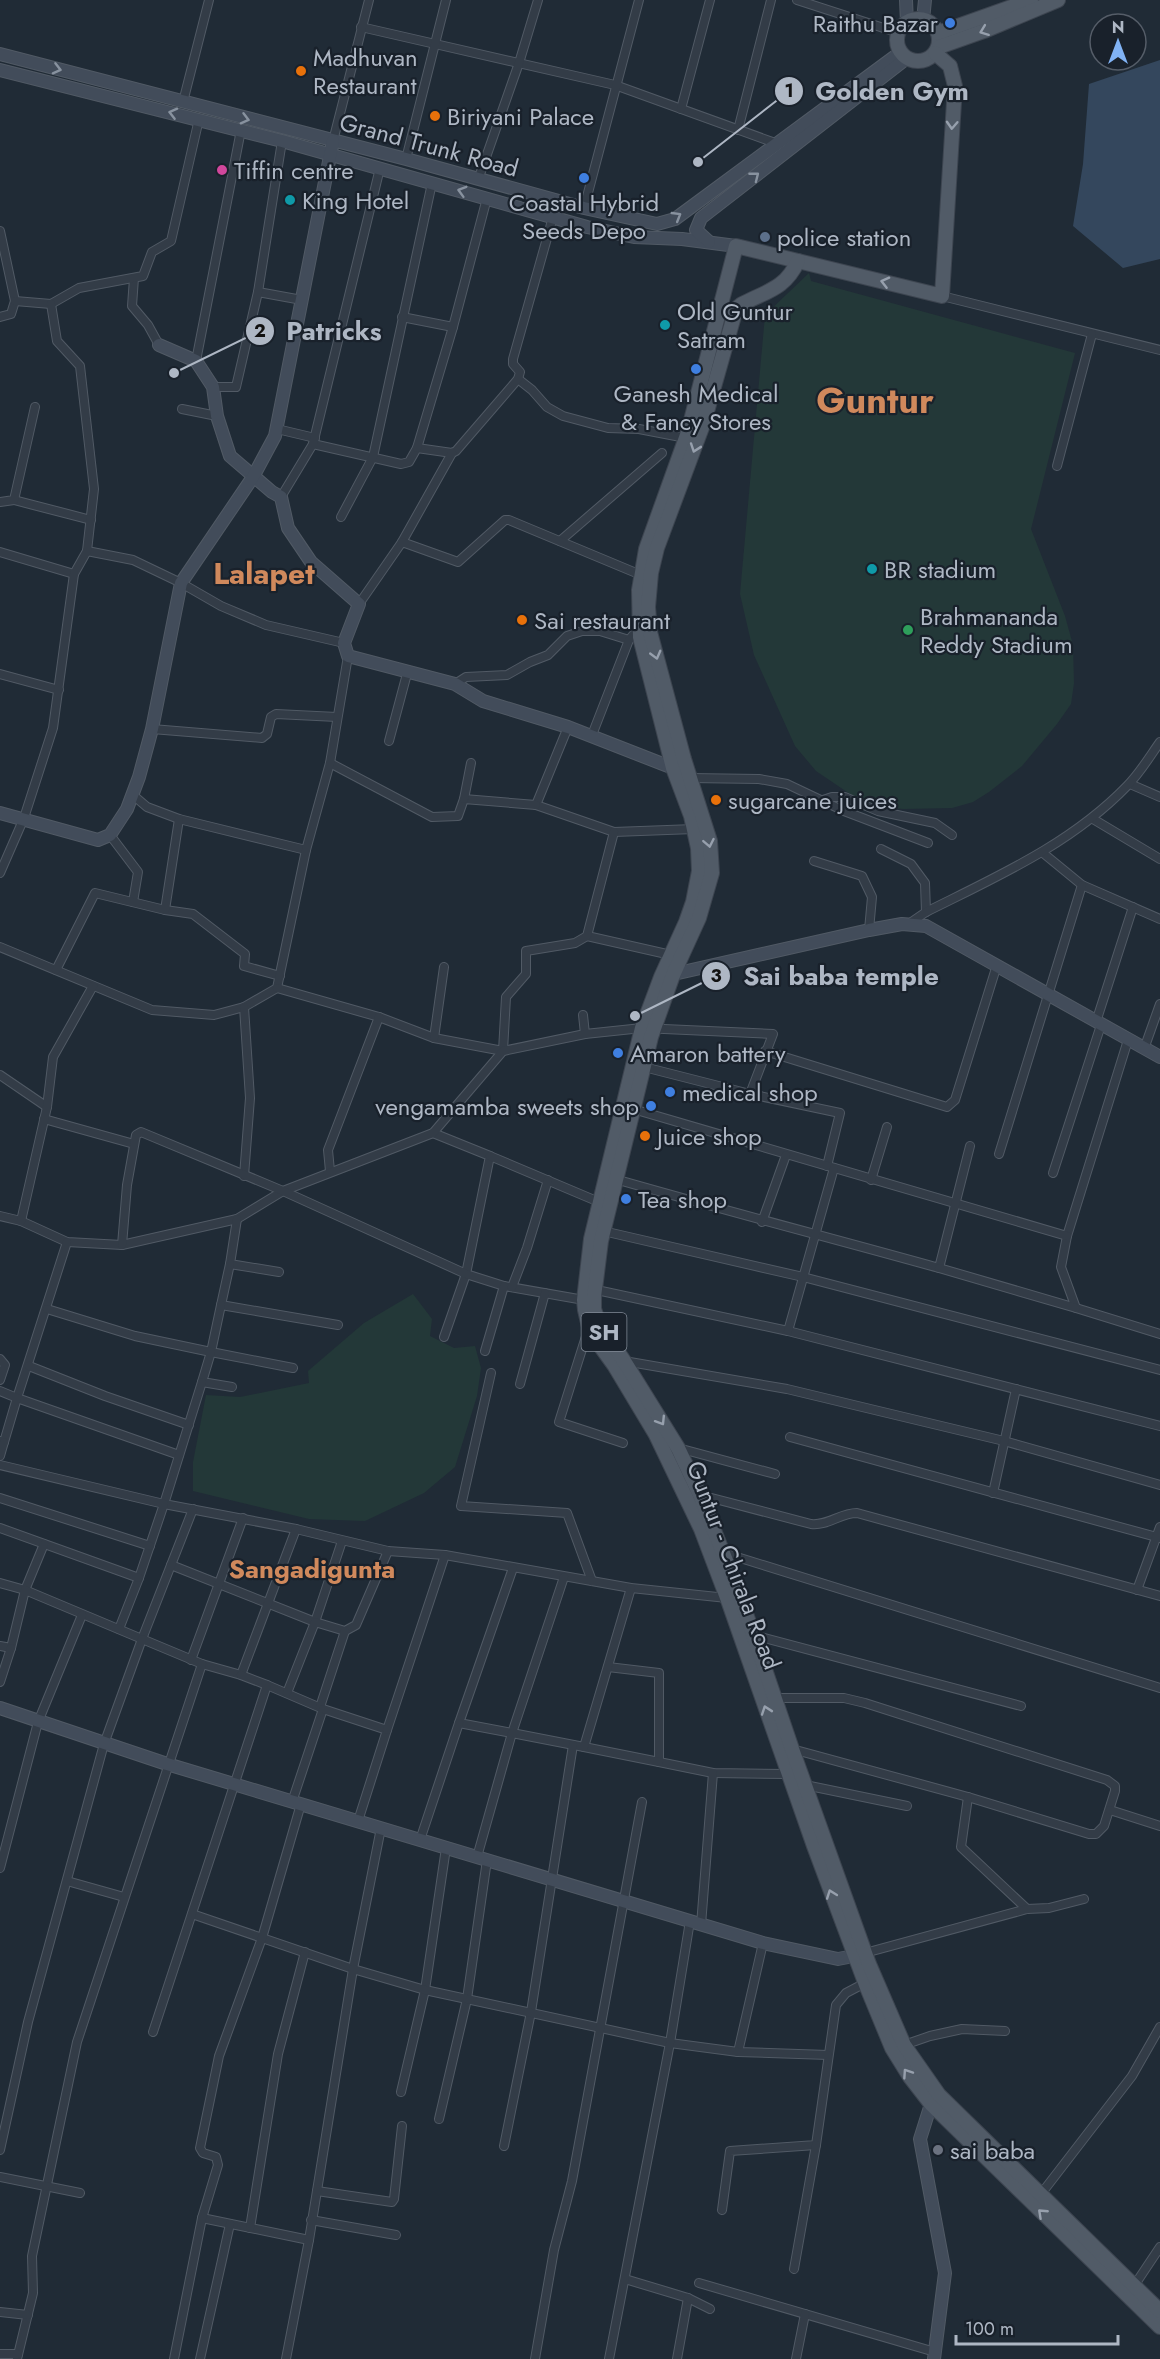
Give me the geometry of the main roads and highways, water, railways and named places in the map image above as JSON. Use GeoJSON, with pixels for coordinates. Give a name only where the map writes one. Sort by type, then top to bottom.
{"type":"FeatureCollection","features":[{"type":"Feature","properties":{"kind":"main road"},"geometry":{"type":"LineString","coordinates":[[798,261],[942,296],[955,86],[950,66],[937,44],[929,22],[923,20],[903,28],[898,45],[904,55],[918,61],[924,60],[937,44],[1031,0]]}},
{"type":"Feature","properties":{"kind":"main road"},"geometry":{"type":"LineString","coordinates":[[937,44],[984,31],[1058,0]]}},
{"type":"Feature","properties":{"kind":"main road","name":"Guntur - Chirala Road"},"geometry":{"type":"LineString","coordinates":[[667,976],[670,955],[686,922],[697,885],[699,859],[694,829],[673,768],[634,636],[641,574],[651,534],[686,438],[736,246],[798,261],[782,285],[736,309],[704,422],[657,548],[651,573],[648,607],[650,632],[710,842],[712,873],[699,918],[667,976],[648,1028],[599,1202],[591,1239],[589,1327],[642,1411],[671,1464],[701,1529],[788,1774],[860,1955],[904,2045],[935,2100],[1160,2327]]}},
{"type":"Feature","properties":{"kind":"main road","name":"Guntur - Chirala Road"},"geometry":{"type":"LineString","coordinates":[[648,1028],[644,1067],[588,1292],[599,1324],[678,1448],[724,1553],[805,1785],[860,1955],[865,1983],[892,2048],[910,2078],[1041,2194],[1160,2311]]}},
{"type":"Feature","properties":{"kind":"water"},"geometry":{"type":"Polygon","coordinates":[[[1160,60],[1160,259],[1123,268],[1073,226],[1083,164],[1089,84],[1124,72],[1148,72],[1148,64],[1160,60]]]}},
{"type":"Feature","properties":{"kind":"place","name":"Raithu Bazar"},"geometry":{"type":"Point","coordinates":[950,23]}},
{"type":"Feature","properties":{"kind":"place","name":"Madhuvan Restaurant"},"geometry":{"type":"Point","coordinates":[301,71]}},
{"type":"Feature","properties":{"kind":"place","name":"Biriyani Palace"},"geometry":{"type":"Point","coordinates":[435,116]}},
{"type":"Feature","properties":{"kind":"place","name":"Golden Gym"},"geometry":{"type":"Point","coordinates":[698,162]}},
{"type":"Feature","properties":{"kind":"place","name":"Tiffin centre"},"geometry":{"type":"Point","coordinates":[222,170]}},
{"type":"Feature","properties":{"kind":"place","name":"Coastal Hybrid Seeds Depo"},"geometry":{"type":"Point","coordinates":[584,178]}},
{"type":"Feature","properties":{"kind":"place","name":"King Hotel"},"geometry":{"type":"Point","coordinates":[290,200]}},
{"type":"Feature","properties":{"kind":"place","name":"police station"},"geometry":{"type":"Point","coordinates":[765,237]}},
{"type":"Feature","properties":{"kind":"place","name":"Old Guntur Satram"},"geometry":{"type":"Point","coordinates":[665,325]}},
{"type":"Feature","properties":{"kind":"place","name":"Ganesh Medical & Fancy Stores"},"geometry":{"type":"Point","coordinates":[696,369]}},
{"type":"Feature","properties":{"kind":"place","name":"Patricks"},"geometry":{"type":"Point","coordinates":[174,373]}},
{"type":"Feature","properties":{"kind":"place","name":"BR stadium"},"geometry":{"type":"Point","coordinates":[872,569]}},
{"type":"Feature","properties":{"kind":"place","name":"Sai restaurant"},"geometry":{"type":"Point","coordinates":[522,620]}},
{"type":"Feature","properties":{"kind":"place","name":"Brahmananda Reddy Stadium"},"geometry":{"type":"Point","coordinates":[908,630]}},
{"type":"Feature","properties":{"kind":"place","name":"sugarcane juices"},"geometry":{"type":"Point","coordinates":[716,800]}},
{"type":"Feature","properties":{"kind":"place","name":"Sai baba temple"},"geometry":{"type":"Point","coordinates":[635,1016]}},
{"type":"Feature","properties":{"kind":"place","name":"Amaron battery"},"geometry":{"type":"Point","coordinates":[618,1053]}},
{"type":"Feature","properties":{"kind":"place","name":"medical shop"},"geometry":{"type":"Point","coordinates":[670,1092]}},
{"type":"Feature","properties":{"kind":"place","name":"vengamamba sweets shop"},"geometry":{"type":"Point","coordinates":[651,1106]}},
{"type":"Feature","properties":{"kind":"place","name":"Juice shop"},"geometry":{"type":"Point","coordinates":[645,1136]}},
{"type":"Feature","properties":{"kind":"place","name":"Tea shop"},"geometry":{"type":"Point","coordinates":[626,1199]}},
{"type":"Feature","properties":{"kind":"place","name":"sai baba"},"geometry":{"type":"Point","coordinates":[938,2150]}},
{"type":"Feature","properties":{"kind":"district","name":"Guntur"},"geometry":{"type":"Point","coordinates":[875,400]}},
{"type":"Feature","properties":{"kind":"district","name":"Lalapet"},"geometry":{"type":"Point","coordinates":[264,573]}},
{"type":"Feature","properties":{"kind":"district","name":"Sangadigunta"},"geometry":{"type":"Point","coordinates":[312,1569]}}]}
